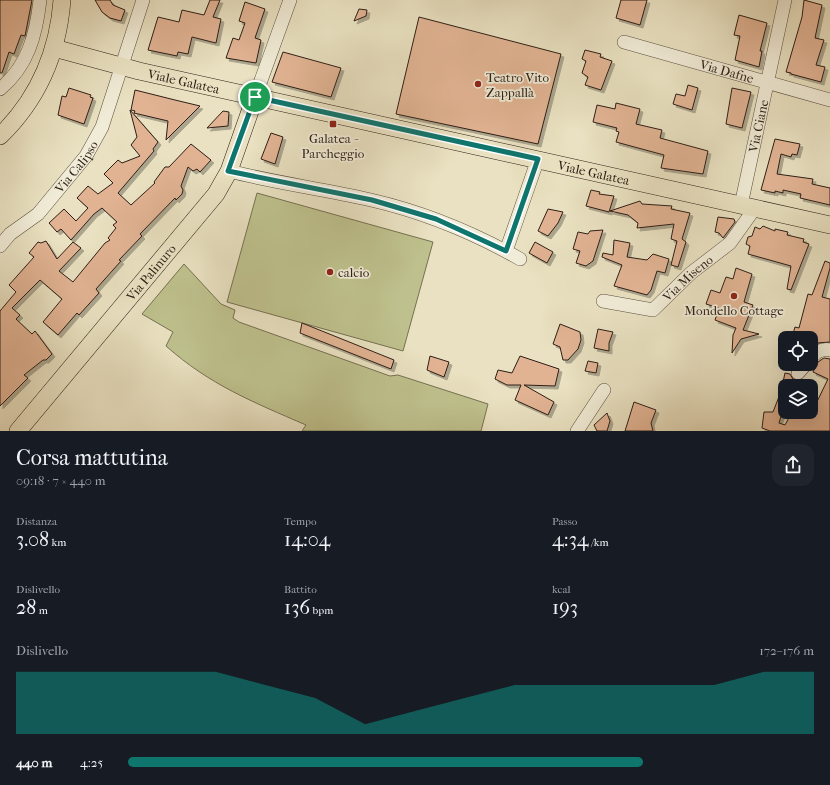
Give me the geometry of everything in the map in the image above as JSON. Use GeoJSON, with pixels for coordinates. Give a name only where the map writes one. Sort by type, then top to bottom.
{"type":"FeatureCollection","features":[{"type":"Feature","properties":{"kind":"main road"},"geometry":{"type":"LineString","coordinates":[[0,136],[19,116],[40,84],[53,53],[62,0]]}},
{"type":"Feature","properties":{"kind":"main road","name":"Viale Galatea"},"geometry":{"type":"LineString","coordinates":[[53,53],[538,159],[830,225]]}},
{"type":"Feature","properties":{"kind":"main road","name":"Via Palinuro"},"geometry":{"type":"LineString","coordinates":[[18,431],[216,194],[228,171],[255,97]]}},
{"type":"Feature","properties":{"kind":"street"},"geometry":{"type":"LineString","coordinates":[[0,89],[14,76],[29,52],[40,0]]}},
{"type":"Feature","properties":{"kind":"street","name":"Via Calipso"},"geometry":{"type":"LineString","coordinates":[[0,246],[10,234],[38,214],[93,146],[102,127],[143,0]]}},
{"type":"Feature","properties":{"kind":"street"},"geometry":{"type":"LineString","coordinates":[[255,97],[290,0]]}},
{"type":"Feature","properties":{"kind":"street","name":"Via Ciane"},"geometry":{"type":"LineString","coordinates":[[748,206],[768,82],[785,0]]}},
{"type":"Feature","properties":{"kind":"street","name":"Via Dafne"},"geometry":{"type":"LineString","coordinates":[[624,42],[830,100]]}},
{"type":"Feature","properties":{"kind":"street"},"geometry":{"type":"LineString","coordinates":[[29,52],[53,53]]}},
{"type":"Feature","properties":{"kind":"street"},"geometry":{"type":"LineString","coordinates":[[506,251],[538,159]]}},
{"type":"Feature","properties":{"kind":"street"},"geometry":{"type":"LineString","coordinates":[[228,171],[372,200],[436,219],[506,251],[520,259]]}},
{"type":"Feature","properties":{"kind":"street","name":"Via Miseno"},"geometry":{"type":"LineString","coordinates":[[603,301],[653,310],[691,273],[730,243],[748,206]]}},
{"type":"Feature","properties":{"kind":"street"},"geometry":{"type":"LineString","coordinates":[[818,352],[826,349],[830,350]]}},
{"type":"Feature","properties":{"kind":"street"},"geometry":{"type":"LineString","coordinates":[[577,431],[604,390]]}},
{"type":"Feature","properties":{"kind":"green space","name":"calcio"},"geometry":{"type":"Polygon","coordinates":[[[257,193],[433,242],[403,351],[227,302],[257,193]]]}},
{"type":"Feature","properties":{"kind":"green space"},"geometry":{"type":"Polygon","coordinates":[[[184,264],[221,304],[235,310],[233,318],[239,322],[390,376],[398,375],[488,404],[481,431],[302,431],[306,425],[233,392],[182,360],[166,346],[173,332],[142,314],[184,264]]]}},
{"type":"Feature","properties":{"kind":"building"},"geometry":{"type":"Polygon","coordinates":[[[0,0],[32,0],[25,36],[21,35],[14,54],[9,52],[2,73],[0,73],[0,0]]]}},
{"type":"Feature","properties":{"kind":"building"},"geometry":{"type":"Polygon","coordinates":[[[95,0],[110,0],[113,5],[125,10],[121,21],[110,18],[102,12],[95,0]]]}},
{"type":"Feature","properties":{"kind":"building"},"geometry":{"type":"Polygon","coordinates":[[[210,0],[220,0],[213,17],[221,19],[216,43],[192,37],[188,54],[178,52],[177,56],[148,50],[158,17],[179,22],[182,10],[204,15],[210,0]]]}},
{"type":"Feature","properties":{"kind":"building"},"geometry":{"type":"Polygon","coordinates":[[[621,0],[647,0],[640,25],[616,18],[621,0]]]}},
{"type":"Feature","properties":{"kind":"building"},"geometry":{"type":"Polygon","coordinates":[[[804,0],[822,5],[815,38],[824,40],[816,65],[825,67],[821,82],[786,72],[802,17],[804,0]]]}},
{"type":"Feature","properties":{"kind":"building"},"geometry":{"type":"Polygon","coordinates":[[[245,2],[265,9],[255,38],[261,40],[256,63],[226,58],[233,38],[239,40],[245,23],[239,21],[245,2]]]}},
{"type":"Feature","properties":{"kind":"building"},"geometry":{"type":"Polygon","coordinates":[[[359,9],[367,10],[366,16],[354,21],[359,9]]]}},
{"type":"Feature","properties":{"kind":"building"},"geometry":{"type":"Polygon","coordinates":[[[739,15],[767,23],[760,51],[762,51],[759,67],[735,60],[740,36],[734,35],[739,15]]]}},
{"type":"Feature","properties":{"kind":"building","name":"Teatro Vito Zappallà"},"geometry":{"type":"Polygon","coordinates":[[[419,17],[561,54],[538,144],[396,114],[419,17]]]}},
{"type":"Feature","properties":{"kind":"building"},"geometry":{"type":"Polygon","coordinates":[[[585,50],[601,54],[600,57],[612,61],[601,90],[585,85],[588,77],[582,73],[586,61],[582,59],[585,50]]]}},
{"type":"Feature","properties":{"kind":"building"},"geometry":{"type":"Polygon","coordinates":[[[283,52],[341,68],[331,97],[272,82],[283,52]]]}},
{"type":"Feature","properties":{"kind":"building"},"geometry":{"type":"Polygon","coordinates":[[[688,85],[698,88],[692,110],[673,104],[676,94],[685,96],[688,85]]]}},
{"type":"Feature","properties":{"kind":"building"},"geometry":{"type":"Polygon","coordinates":[[[69,88],[91,95],[90,97],[93,98],[84,124],[58,115],[62,96],[66,97],[69,88]]]}},
{"type":"Feature","properties":{"kind":"building"},"geometry":{"type":"Polygon","coordinates":[[[732,88],[751,92],[742,128],[726,124],[732,88]]]}},
{"type":"Feature","properties":{"kind":"building"},"geometry":{"type":"Polygon","coordinates":[[[135,90],[200,106],[166,140],[168,121],[134,113],[135,111],[131,110],[135,90]]]}},
{"type":"Feature","properties":{"kind":"building"},"geometry":{"type":"Polygon","coordinates":[[[616,103],[640,109],[636,124],[662,130],[660,138],[708,151],[703,174],[661,168],[664,155],[616,142],[619,132],[616,131],[617,128],[593,122],[597,105],[615,109],[616,103]]]}},
{"type":"Feature","properties":{"kind":"building"},"geometry":{"type":"Polygon","coordinates":[[[130,110],[158,142],[153,149],[154,151],[118,193],[131,205],[155,183],[154,182],[165,167],[169,167],[191,144],[211,160],[200,172],[197,169],[193,171],[188,167],[181,186],[183,190],[182,194],[176,200],[175,198],[140,234],[142,236],[119,260],[121,261],[96,289],[99,293],[79,315],[77,313],[58,335],[43,322],[62,299],[40,280],[12,308],[20,315],[16,319],[32,334],[35,331],[52,354],[24,375],[28,378],[0,406],[0,311],[16,292],[9,285],[34,257],[29,253],[38,242],[41,243],[46,241],[57,259],[73,242],[81,248],[59,271],[73,282],[105,243],[110,240],[108,238],[116,228],[113,225],[117,222],[102,208],[94,214],[71,240],[61,229],[57,232],[49,223],[64,209],[76,221],[88,208],[77,198],[88,186],[98,194],[113,183],[104,174],[118,160],[122,163],[140,156],[131,145],[137,137],[130,110]]]}},
{"type":"Feature","properties":{"kind":"building"},"geometry":{"type":"Polygon","coordinates":[[[223,111],[229,112],[228,126],[207,128],[223,111]]]}},
{"type":"Feature","properties":{"kind":"building"},"geometry":{"type":"Polygon","coordinates":[[[271,133],[283,137],[275,164],[261,159],[271,133]]]}},
{"type":"Feature","properties":{"kind":"building"},"geometry":{"type":"Polygon","coordinates":[[[775,139],[800,144],[797,155],[792,154],[791,157],[781,154],[777,174],[813,179],[812,184],[830,188],[830,205],[800,198],[801,194],[783,190],[783,193],[775,191],[775,193],[761,190],[775,139]]]}},
{"type":"Feature","properties":{"kind":"building"},"geometry":{"type":"Polygon","coordinates":[[[591,190],[600,192],[599,194],[614,196],[609,212],[586,206],[591,190]]]}},
{"type":"Feature","properties":{"kind":"building"},"geometry":{"type":"Polygon","coordinates":[[[640,201],[642,204],[672,206],[671,209],[690,213],[682,239],[686,242],[678,267],[671,265],[677,241],[671,239],[674,224],[637,228],[638,223],[628,215],[610,211],[640,201]]]}},
{"type":"Feature","properties":{"kind":"building"},"geometry":{"type":"Polygon","coordinates":[[[548,209],[563,212],[558,223],[548,236],[538,231],[548,209]]]}},
{"type":"Feature","properties":{"kind":"building"},"geometry":{"type":"Polygon","coordinates":[[[718,217],[734,219],[735,222],[723,238],[719,233],[715,232],[718,217]]]}},
{"type":"Feature","properties":{"kind":"building"},"geometry":{"type":"Polygon","coordinates":[[[763,226],[775,231],[775,229],[788,232],[787,235],[804,239],[803,242],[809,244],[791,290],[787,289],[791,266],[748,254],[750,246],[746,244],[748,237],[752,236],[755,227],[760,229],[763,226]]]}},
{"type":"Feature","properties":{"kind":"building"},"geometry":{"type":"Polygon","coordinates":[[[603,230],[593,261],[586,266],[576,263],[580,251],[573,249],[578,232],[588,234],[590,231],[603,230]]]}},
{"type":"Feature","properties":{"kind":"building"},"geometry":{"type":"Polygon","coordinates":[[[614,240],[630,243],[627,257],[647,260],[653,254],[669,259],[665,273],[657,271],[651,290],[647,295],[614,286],[622,265],[602,257],[603,253],[613,255],[614,240]]]}},
{"type":"Feature","properties":{"kind":"building"},"geometry":{"type":"Polygon","coordinates":[[[535,242],[553,252],[547,263],[529,253],[535,242]]]}},
{"type":"Feature","properties":{"kind":"building"},"geometry":{"type":"Polygon","coordinates":[[[825,261],[830,263],[822,297],[830,299],[830,342],[818,343],[818,331],[794,331],[795,327],[799,328],[808,294],[812,295],[825,261]]]}},
{"type":"Feature","properties":{"kind":"building"},"geometry":{"type":"Polygon","coordinates":[[[736,268],[752,274],[744,302],[753,305],[743,330],[759,334],[741,339],[732,353],[733,335],[736,328],[715,320],[719,308],[706,304],[711,290],[720,293],[726,277],[733,279],[736,268]]]}},
{"type":"Feature","properties":{"kind":"building"},"geometry":{"type":"Polygon","coordinates":[[[302,323],[394,360],[391,369],[300,333],[302,323]]]}},
{"type":"Feature","properties":{"kind":"building"},"geometry":{"type":"Polygon","coordinates":[[[560,324],[580,332],[581,340],[578,349],[568,360],[563,360],[560,347],[553,344],[560,324]]]}},
{"type":"Feature","properties":{"kind":"building"},"geometry":{"type":"Polygon","coordinates":[[[598,329],[613,332],[609,343],[609,351],[594,348],[598,329]]]}},
{"type":"Feature","properties":{"kind":"building"},"geometry":{"type":"Polygon","coordinates":[[[430,356],[449,362],[444,377],[427,370],[430,356]]]}},
{"type":"Feature","properties":{"kind":"building"},"geometry":{"type":"Polygon","coordinates":[[[520,356],[559,369],[555,386],[524,385],[554,402],[548,415],[515,400],[521,385],[507,385],[495,379],[498,370],[512,373],[520,356]]]}},
{"type":"Feature","properties":{"kind":"building"},"geometry":{"type":"Polygon","coordinates":[[[824,358],[830,359],[830,431],[770,431],[762,428],[764,412],[773,412],[778,399],[778,419],[780,419],[779,423],[785,425],[788,419],[818,419],[818,400],[828,379],[813,372],[818,371],[818,362],[824,358]]]}},
{"type":"Feature","properties":{"kind":"building"},"geometry":{"type":"Polygon","coordinates":[[[588,361],[598,363],[596,373],[585,371],[588,361]]]}},
{"type":"Feature","properties":{"kind":"building"},"geometry":{"type":"Polygon","coordinates":[[[785,373],[790,374],[793,379],[784,379],[785,373]]]}},
{"type":"Feature","properties":{"kind":"building"},"geometry":{"type":"Polygon","coordinates":[[[634,402],[656,410],[651,423],[653,431],[625,431],[634,402]]]}},
{"type":"Feature","properties":{"kind":"building"},"geometry":{"type":"Polygon","coordinates":[[[607,413],[610,421],[607,431],[597,431],[594,425],[607,413]]]}},
{"type":"Feature","properties":{"kind":"place","name":"Teatro Vito Zappallà"},"geometry":{"type":"Point","coordinates":[478,84]}},
{"type":"Feature","properties":{"kind":"place","name":"Galatea - Parcheggio"},"geometry":{"type":"Point","coordinates":[333,124]}},
{"type":"Feature","properties":{"kind":"place","name":"calcio"},"geometry":{"type":"Point","coordinates":[330,272]}},
{"type":"Feature","properties":{"kind":"place","name":"Mondello Cottage"},"geometry":{"type":"Point","coordinates":[734,296]}},
{"type":"Feature","properties":{"kind":"route"},"geometry":{"type":"LineString","coordinates":[[255,97],[538,159],[506,251],[436,219],[372,200],[228,171],[255,97]]}}]}
